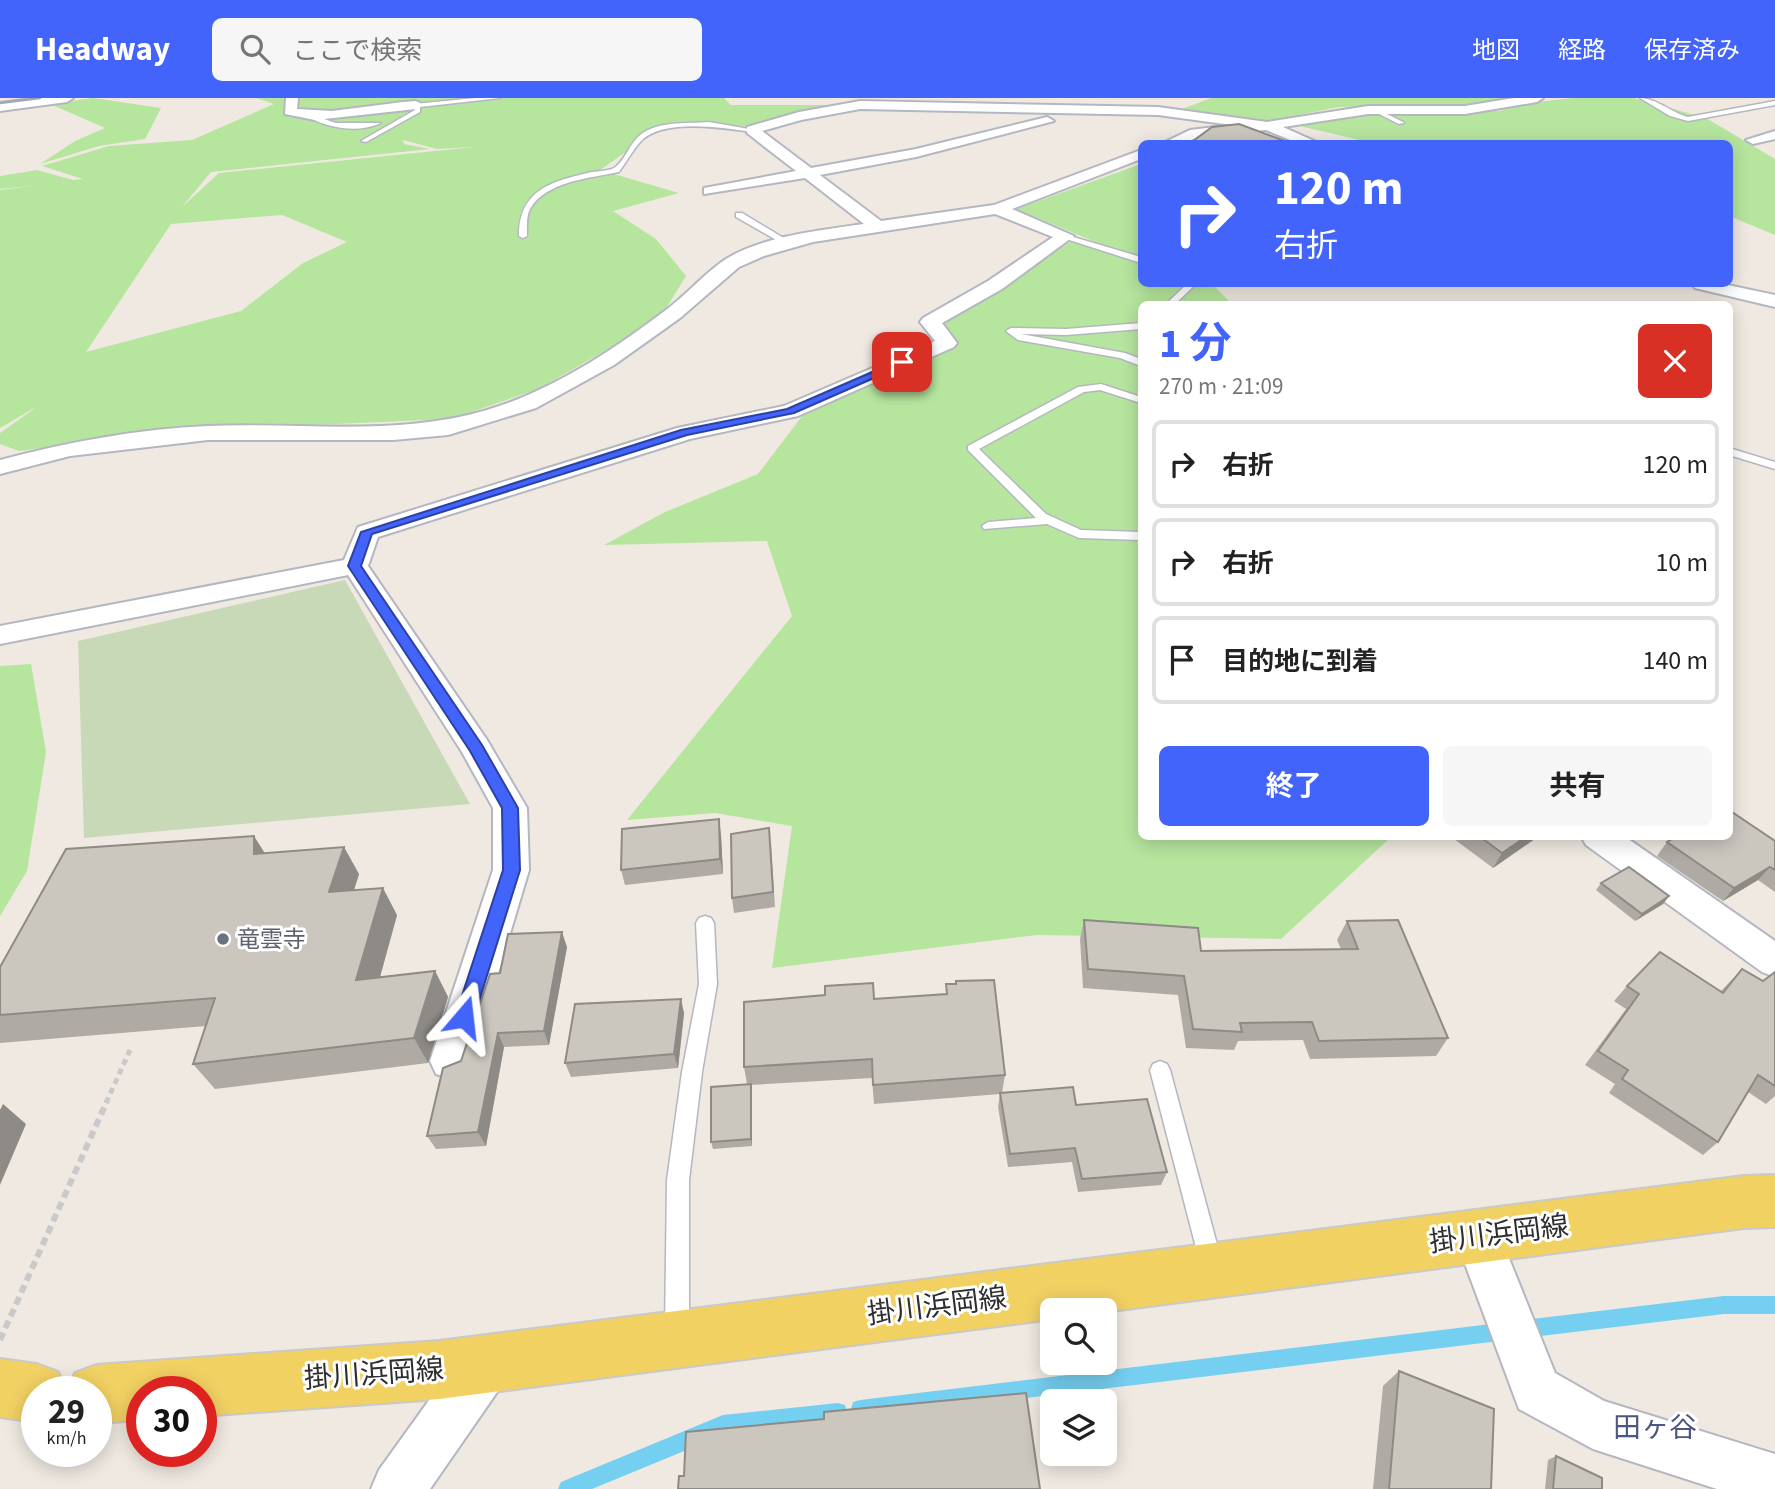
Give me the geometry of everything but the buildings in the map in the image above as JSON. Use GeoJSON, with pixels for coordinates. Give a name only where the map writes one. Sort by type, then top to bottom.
{"type":"FeatureCollection","features":[{"type":"Feature","properties":{"kind":"main road","name":"掛川浜岡線"},"geometry":{"type":"LineString","coordinates":[[112,1393],[486,1364],[1744,1202],[1775,1201]]}},
{"type":"Feature","properties":{"kind":"main road"},"geometry":{"type":"LineString","coordinates":[[0,1388],[21,1391]]}},
{"type":"Feature","properties":{"kind":"street"},"geometry":{"type":"LineString","coordinates":[[0,107],[66,98]]}},
{"type":"Feature","properties":{"kind":"street"},"geometry":{"type":"LineString","coordinates":[[292,98],[290,111],[297,116],[312,117],[381,106],[416,105]]}},
{"type":"Feature","properties":{"kind":"street"},"geometry":{"type":"LineString","coordinates":[[1178,140],[1195,133],[1267,126],[1373,109],[1465,110],[1537,98]]}},
{"type":"Feature","properties":{"kind":"street"},"geometry":{"type":"LineString","coordinates":[[752,130],[855,101],[1086,109],[1158,104],[1267,126],[1304,140]]}},
{"type":"Feature","properties":{"kind":"street"},"geometry":{"type":"LineString","coordinates":[[710,191],[810,175],[916,153],[1086,109]]}},
{"type":"Feature","properties":{"kind":"street"},"geometry":{"type":"LineString","coordinates":[[752,130],[877,226]]}},
{"type":"Feature","properties":{"kind":"street"},"geometry":{"type":"LineString","coordinates":[[1753,140],[1775,135]]}},
{"type":"Feature","properties":{"kind":"street"},"geometry":{"type":"LineString","coordinates":[[0,467],[69,449],[208,433],[393,433],[448,428],[528,403],[607,361],[673,314],[733,263],[788,243],[877,226],[997,209],[1138,155]]}},
{"type":"Feature","properties":{"kind":"street"},"geometry":{"type":"LineString","coordinates":[[997,209],[1066,236]]}},
{"type":"Feature","properties":{"kind":"street"},"geometry":{"type":"LineString","coordinates":[[355,566],[367,532],[685,433],[790,411],[947,342],[930,322],[995,285],[1066,236]]}},
{"type":"Feature","properties":{"kind":"street"},"geometry":{"type":"LineString","coordinates":[[1714,287],[1775,301]]}},
{"type":"Feature","properties":{"kind":"street"},"geometry":{"type":"LineString","coordinates":[[0,635],[355,566]]}},
{"type":"Feature","properties":{"kind":"street"},"geometry":{"type":"LineString","coordinates":[[355,566],[476,748],[510,808],[512,870],[450,1061]]}},
{"type":"Feature","properties":{"kind":"street"},"geometry":{"type":"LineString","coordinates":[[1604,840],[1775,961]]}},
{"type":"Feature","properties":{"kind":"street"},"geometry":{"type":"LineString","coordinates":[[1478,1237],[1537,1391],[1593,1423],[1775,1480]]}},
{"type":"Feature","properties":{"kind":"street"},"geometry":{"type":"LineString","coordinates":[[398,1489],[486,1364]]}},
{"type":"Feature","properties":{"kind":"lane"},"geometry":{"type":"LineString","coordinates":[[364,141],[418,111],[416,105],[497,98]]}},
{"type":"Feature","properties":{"kind":"lane"},"geometry":{"type":"LineString","coordinates":[[1643,98],[1672,115],[1688,119],[1775,103]]}},
{"type":"Feature","properties":{"kind":"lane"},"geometry":{"type":"LineString","coordinates":[[1373,109],[1401,123]]}},
{"type":"Feature","properties":{"kind":"lane"},"geometry":{"type":"LineString","coordinates":[[312,117],[334,126],[355,127],[378,123]]}},
{"type":"Feature","properties":{"kind":"lane"},"geometry":{"type":"LineString","coordinates":[[523,236],[525,209],[537,197],[578,177],[616,170],[645,133],[684,124],[752,130]]}},
{"type":"Feature","properties":{"kind":"lane"},"geometry":{"type":"LineString","coordinates":[[739,215],[788,243]]}},
{"type":"Feature","properties":{"kind":"lane"},"geometry":{"type":"LineString","coordinates":[[1066,236],[1138,259]]}},
{"type":"Feature","properties":{"kind":"lane"},"geometry":{"type":"LineString","coordinates":[[1174,301],[1189,287]]}},
{"type":"Feature","properties":{"kind":"lane"},"geometry":{"type":"LineString","coordinates":[[1138,326],[1066,332],[1011,331],[1021,338],[1122,355],[1138,362]]}},
{"type":"Feature","properties":{"kind":"lane"},"geometry":{"type":"LineString","coordinates":[[1138,399],[1101,387],[1082,388],[972,448],[1042,517],[1079,534],[1138,536]]}},
{"type":"Feature","properties":{"kind":"lane"},"geometry":{"type":"LineString","coordinates":[[1733,452],[1775,466]]}},
{"type":"Feature","properties":{"kind":"lane"},"geometry":{"type":"LineString","coordinates":[[988,526],[1050,520]]}},
{"type":"Feature","properties":{"kind":"lane"},"geometry":{"type":"LineString","coordinates":[[677,1340],[678,1180],[692,1072],[708,984],[705,923]]}},
{"type":"Feature","properties":{"kind":"lane"},"geometry":{"type":"LineString","coordinates":[[1160,1070],[1213,1271]]}},
{"type":"Feature","properties":{"kind":"path"},"geometry":{"type":"LineString","coordinates":[[0,1341],[130,1050]]}},
{"type":"Feature","properties":{"kind":"green space"},"geometry":{"type":"Polygon","coordinates":[[[93,98],[161,108],[145,139],[99,146],[40,164],[75,141],[105,128],[50,104],[93,98]]]}},
{"type":"Feature","properties":{"kind":"green space"},"geometry":{"type":"Polygon","coordinates":[[[256,98],[724,98],[731,105],[847,105],[748,126],[684,126],[657,130],[600,170],[679,193],[613,211],[656,239],[686,276],[659,320],[538,389],[451,419],[175,431],[19,451],[0,444],[0,433],[38,406],[0,428],[0,190],[31,186],[0,189],[0,176],[37,170],[73,180],[83,179],[42,166],[109,146],[192,140],[274,104],[256,98]],[[403,140],[404,144],[430,149],[211,172],[182,207],[219,173],[474,147],[437,149],[403,140]],[[282,215],[171,224],[86,352],[241,311],[303,263],[347,242],[282,215]]]}},
{"type":"Feature","properties":{"kind":"green space"},"geometry":{"type":"Polygon","coordinates":[[[1211,98],[1525,98],[1472,104],[1339,107],[1264,122],[1182,109],[1211,98]]]}},
{"type":"Feature","properties":{"kind":"green space"},"geometry":{"type":"Polygon","coordinates":[[[1573,98],[1633,98],[1706,118],[1775,159],[1775,235],[1733,218],[1733,140],[1360,140],[1295,125],[1394,110],[1500,111],[1516,104],[1573,98]]]}},
{"type":"Feature","properties":{"kind":"green space"},"geometry":{"type":"Polygon","coordinates":[[[1138,165],[1138,260],[1016,209],[1138,165]]]}},
{"type":"Feature","properties":{"kind":"green space"},"geometry":{"type":"Polygon","coordinates":[[[1072,241],[1138,263],[1138,287],[1215,287],[1229,301],[1138,301],[1138,840],[1388,840],[1281,939],[1037,935],[772,968],[792,826],[715,813],[627,820],[792,616],[767,541],[604,545],[665,512],[758,474],[803,415],[947,350],[947,343],[930,322],[1072,241]]]}},
{"type":"Feature","properties":{"kind":"green space"},"geometry":{"type":"Polygon","coordinates":[[[345,580],[470,804],[84,838],[78,641],[345,580]]]}},
{"type":"Feature","properties":{"kind":"green space"},"geometry":{"type":"Polygon","coordinates":[[[31,664],[46,752],[27,871],[0,916],[0,666],[31,664]]]}},
{"type":"Feature","properties":{"kind":"waterway"},"geometry":{"type":"LineString","coordinates":[[860,1409],[1724,1305],[1775,1305]]}},
{"type":"Feature","properties":{"kind":"waterway"},"geometry":{"type":"LineString","coordinates":[[568,1489],[723,1425],[838,1412]]}},
{"type":"Feature","properties":{"kind":"railway"},"geometry":{"type":"LineString","coordinates":[[0,103],[40,98]]}},
{"type":"Feature","properties":{"kind":"place","name":"竜雲寺"},"geometry":{"type":"Point","coordinates":[223,939]}},
{"type":"Feature","properties":{"kind":"district","name":"田ヶ谷"},"geometry":{"type":"Point","coordinates":[1655,1428]}},
{"type":"Feature","properties":{"kind":"route"},"geometry":{"type":"LineString","coordinates":[[464,1017],[512,870],[510,808],[476,748],[355,566],[367,532],[685,433],[790,411],[902,362]]}}]}
